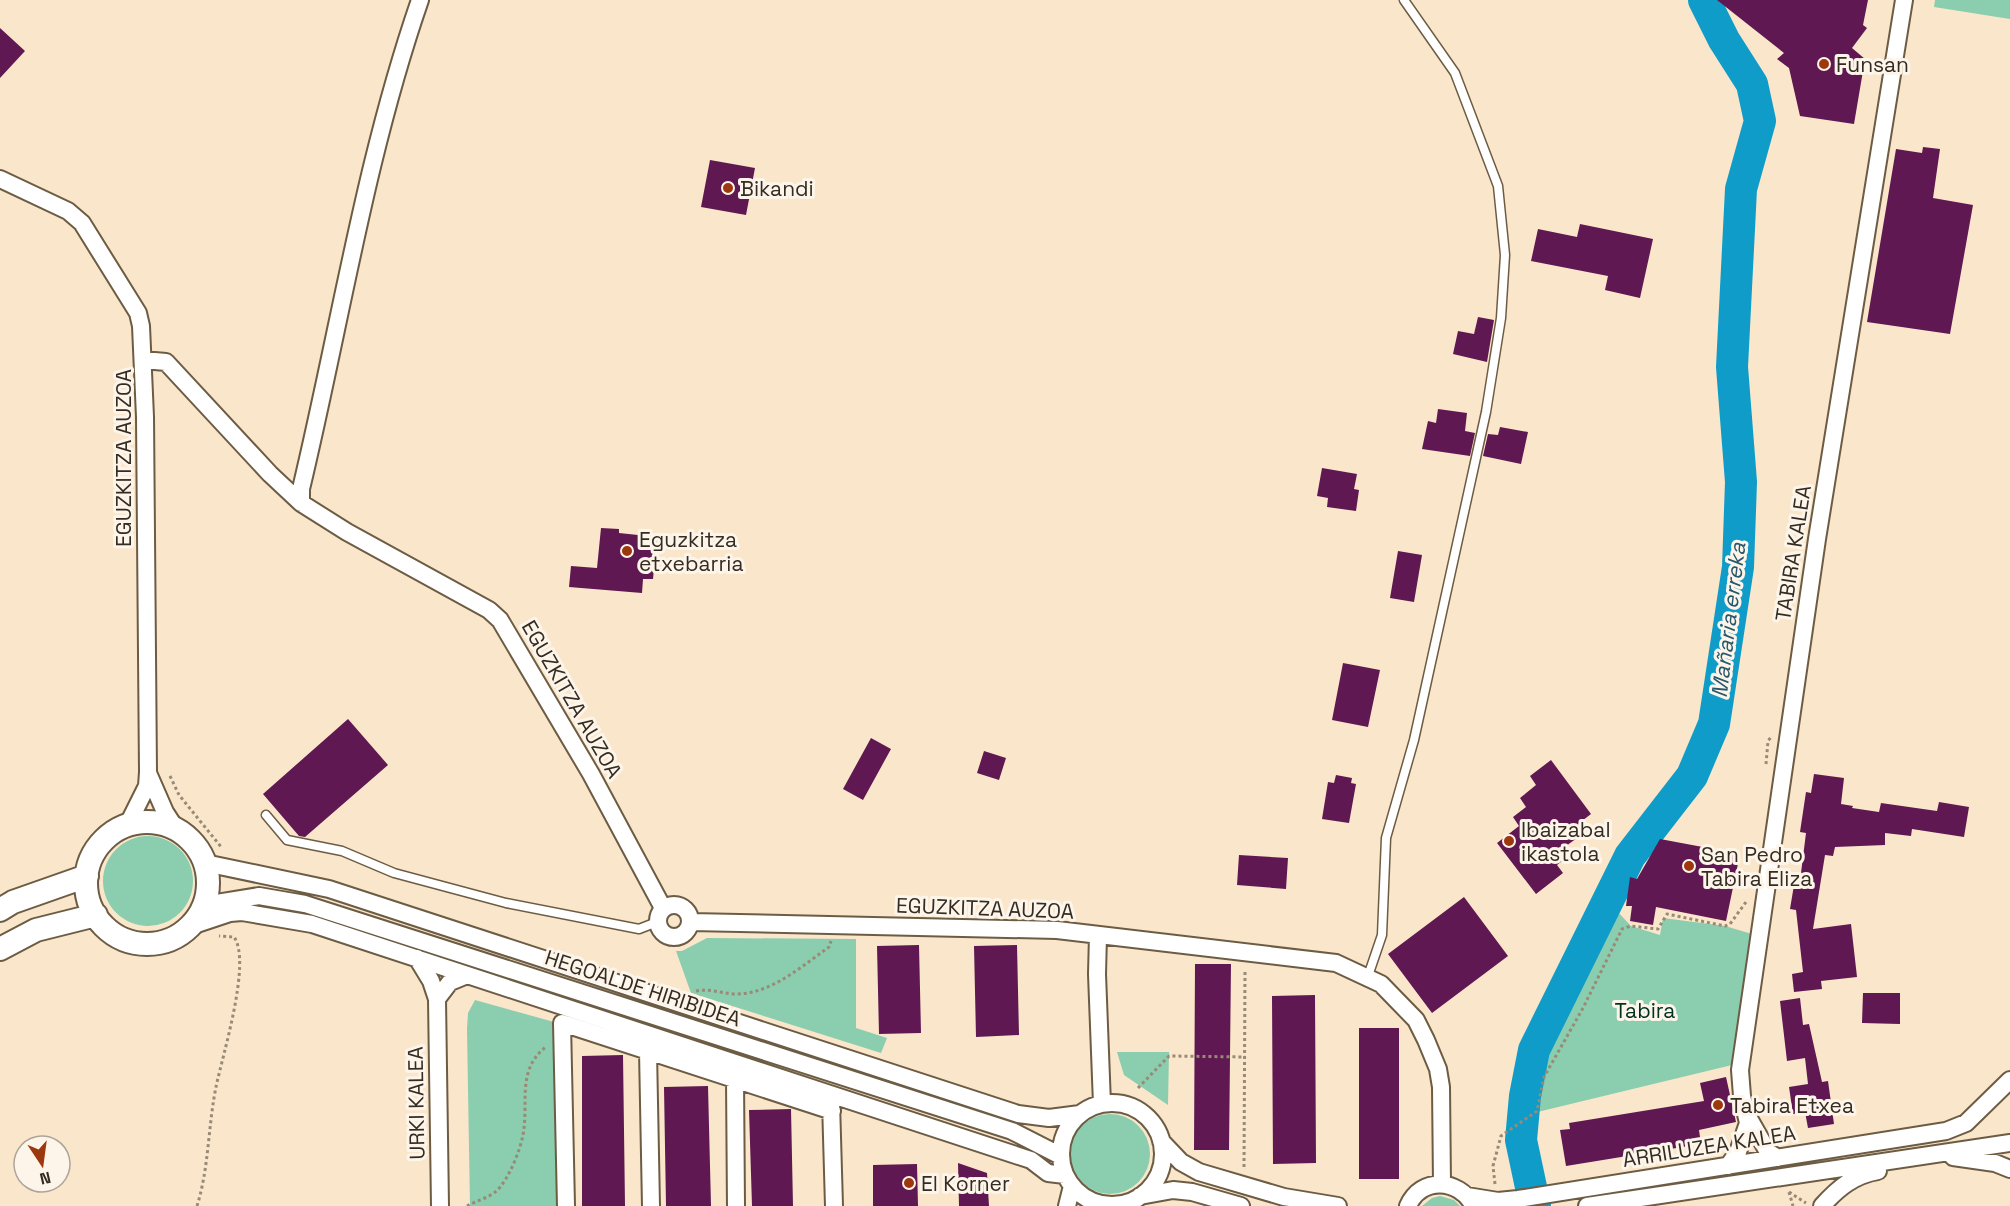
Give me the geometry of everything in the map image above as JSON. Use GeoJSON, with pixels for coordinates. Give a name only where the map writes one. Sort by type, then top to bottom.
{"type":"FeatureCollection","features":[{"type":"Feature","properties":{"kind":"main road"},"geometry":{"type":"LineString","coordinates":[[143,822],[160,823],[176,829],[198,849],[205,863],[208,891],[204,905],[191,926],[168,940],[141,943],[115,935],[96,915],[88,897],[87,876],[90,863],[104,840],[127,826],[143,822]]}},
{"type":"Feature","properties":{"kind":"main road"},"geometry":{"type":"LineString","coordinates":[[0,910],[14,902],[87,876]]}},
{"type":"Feature","properties":{"kind":"main road"},"geometry":{"type":"LineString","coordinates":[[0,949],[36,930],[96,915]]}},
{"type":"Feature","properties":{"kind":"street"},"geometry":{"type":"LineString","coordinates":[[301,503],[301,489],[381,129],[420,0]]}},
{"type":"Feature","properties":{"kind":"street","name":"TABIRA KALEA"},"geometry":{"type":"LineString","coordinates":[[1747,1114],[1742,1096],[1740,1070],[1817,539],[1904,0]]}},
{"type":"Feature","properties":{"kind":"street"},"geometry":{"type":"LineString","coordinates":[[0,178],[68,211],[82,224],[138,313],[143,360]]}},
{"type":"Feature","properties":{"kind":"street","name":"EGUZKITZA AUZOA"},"geometry":{"type":"LineString","coordinates":[[147,772],[143,360],[166,362],[270,474],[301,503],[347,532],[489,610],[500,620],[591,774],[660,915],[662,932],[671,937],[682,936],[691,922],[1057,930],[1336,963],[1381,984],[1416,1020],[1438,1069],[1441,1088],[1443,1184]]}},
{"type":"Feature","properties":{"kind":"street"},"geometry":{"type":"LineString","coordinates":[[127,826],[147,786],[147,772]]}},
{"type":"Feature","properties":{"kind":"street"},"geometry":{"type":"LineString","coordinates":[[147,772],[165,812],[176,829]]}},
{"type":"Feature","properties":{"kind":"street"},"geometry":{"type":"LineString","coordinates":[[205,863],[329,890],[1018,1114],[1049,1118],[1080,1114],[1102,1104],[1134,1108],[1151,1122],[1161,1141],[1181,1162],[1199,1172],[1284,1197],[1338,1206]]}},
{"type":"Feature","properties":{"kind":"street","name":"HEGOALDE HIRIBIDEA"},"geometry":{"type":"LineString","coordinates":[[204,905],[259,896],[324,909],[1001,1127],[1061,1156]]}},
{"type":"Feature","properties":{"kind":"street"},"geometry":{"type":"LineString","coordinates":[[660,915],[674,904],[684,908],[691,922]]}},
{"type":"Feature","properties":{"kind":"street"},"geometry":{"type":"LineString","coordinates":[[191,926],[230,913],[281,917],[366,940],[1031,1160],[1048,1173],[1069,1181],[1088,1199],[1107,1205],[1124,1203],[1139,1196],[1173,1190],[1192,1192],[1241,1206]]}},
{"type":"Feature","properties":{"kind":"street","name":"EGUZKITZA AUZOA"},"geometry":{"type":"LineString","coordinates":[[1098,935],[1097,974],[1102,1104]]}},
{"type":"Feature","properties":{"kind":"street"},"geometry":{"type":"LineString","coordinates":[[417,958],[432,981],[437,999]]}},
{"type":"Feature","properties":{"kind":"street"},"geometry":{"type":"LineString","coordinates":[[437,999],[450,982],[467,975]]}},
{"type":"Feature","properties":{"kind":"street","name":"URKI KALEA"},"geometry":{"type":"LineString","coordinates":[[437,999],[440,1206]]}},
{"type":"Feature","properties":{"kind":"street"},"geometry":{"type":"LineString","coordinates":[[566,1206],[562,1023],[832,1111]]}},
{"type":"Feature","properties":{"kind":"street"},"geometry":{"type":"LineString","coordinates":[[648,1051],[651,1206]]}},
{"type":"Feature","properties":{"kind":"street"},"geometry":{"type":"LineString","coordinates":[[735,1079],[736,1206]]}},
{"type":"Feature","properties":{"kind":"street","name":"ARRILUZEA KALEA"},"geometry":{"type":"LineString","coordinates":[[1443,1184],[1460,1190],[1470,1201],[1518,1199],[1947,1131],[1966,1123],[2010,1080]]}},
{"type":"Feature","properties":{"kind":"street"},"geometry":{"type":"LineString","coordinates":[[831,1094],[834,1206]]}},
{"type":"Feature","properties":{"kind":"street"},"geometry":{"type":"LineString","coordinates":[[1067,1206],[1069,1181],[1061,1156],[1062,1140],[1080,1114]]}},
{"type":"Feature","properties":{"kind":"street"},"geometry":{"type":"LineString","coordinates":[[1747,1114],[1768,1152],[1778,1158]]}},
{"type":"Feature","properties":{"kind":"street"},"geometry":{"type":"LineString","coordinates":[[1728,1166],[1738,1152],[1745,1132],[1747,1114]]}},
{"type":"Feature","properties":{"kind":"street"},"geometry":{"type":"LineString","coordinates":[[1139,1196],[1156,1178],[1163,1154],[1161,1141]]}},
{"type":"Feature","properties":{"kind":"street","name":"ARRILUZEA KALEA"},"geometry":{"type":"LineString","coordinates":[[1587,1206],[2010,1143]]}},
{"type":"Feature","properties":{"kind":"street"},"geometry":{"type":"LineString","coordinates":[[1931,1155],[1995,1163],[2010,1169]]}},
{"type":"Feature","properties":{"kind":"street"},"geometry":{"type":"LineString","coordinates":[[1822,1206],[1837,1189],[1864,1174],[1891,1168],[1912,1158]]}},
{"type":"Feature","properties":{"kind":"street"},"geometry":{"type":"LineString","coordinates":[[1405,1204],[1424,1188],[1443,1184]]}},
{"type":"Feature","properties":{"kind":"lane"},"geometry":{"type":"LineString","coordinates":[[1368,976],[1382,935],[1386,838],[1414,740],[1486,412],[1501,318],[1505,255],[1498,186],[1455,73],[1404,0]]}},
{"type":"Feature","properties":{"kind":"lane"},"geometry":{"type":"LineString","coordinates":[[266,815],[287,840],[342,851],[394,873],[506,903],[639,929],[660,915]]}},
{"type":"Feature","properties":{"kind":"path"},"geometry":{"type":"LineString","coordinates":[[1764,775],[1769,737],[1788,739]]}},
{"type":"Feature","properties":{"kind":"path"},"geometry":{"type":"LineString","coordinates":[[165,768],[179,795],[228,856]]}},
{"type":"Feature","properties":{"kind":"path"},"geometry":{"type":"LineString","coordinates":[[1498,1201],[1493,1166],[1501,1136],[1538,1111],[1544,1077],[1583,1008],[1622,929],[1631,926],[1658,929],[1667,914],[1725,926],[1730,924],[1738,910],[1754,896]]}},
{"type":"Feature","properties":{"kind":"path"},"geometry":{"type":"LineString","coordinates":[[197,1206],[239,964],[238,943],[234,937],[213,934]]}},
{"type":"Feature","properties":{"kind":"path"},"geometry":{"type":"LineString","coordinates":[[1244,1171],[1246,962]]}},
{"type":"Feature","properties":{"kind":"path"},"geometry":{"type":"LineString","coordinates":[[1138,1088],[1169,1056],[1245,1057]]}},
{"type":"Feature","properties":{"kind":"path"},"geometry":{"type":"LineString","coordinates":[[1790,1192],[1810,1206]]}},
{"type":"Feature","properties":{"kind":"green space"},"geometry":{"type":"Polygon","coordinates":[[[1935,0],[2010,0],[2010,19],[1934,7],[1935,0]]]}},
{"type":"Feature","properties":{"kind":"green space"},"geometry":{"type":"Polygon","coordinates":[[[148,836],[165,839],[180,849],[190,864],[193,881],[190,898],[180,913],[165,923],[148,926],[131,923],[116,913],[106,898],[103,881],[106,864],[116,849],[131,839],[148,836]]]}},
{"type":"Feature","properties":{"kind":"green space","name":"Tabira"},"geometry":{"type":"Polygon","coordinates":[[[1616,910],[1631,926],[1660,935],[1663,918],[1725,926],[1752,934],[1732,1065],[1525,1115],[1533,1055],[1547,1035],[1564,997],[1616,910]]]}},
{"type":"Feature","properties":{"kind":"green space"},"geometry":{"type":"Polygon","coordinates":[[[707,938],[856,939],[856,1028],[887,1038],[881,1053],[691,993],[676,951],[682,951],[707,938]]]}},
{"type":"Feature","properties":{"kind":"green space"},"geometry":{"type":"Polygon","coordinates":[[[475,1000],[558,1025],[560,1206],[470,1206],[467,1029],[468,1013],[475,1000]]]}},
{"type":"Feature","properties":{"kind":"green space"},"geometry":{"type":"Polygon","coordinates":[[[1117,1052],[1169,1052],[1168,1105],[1124,1075],[1117,1052]]]}},
{"type":"Feature","properties":{"kind":"green space"},"geometry":{"type":"Polygon","coordinates":[[[1110,1114],[1125,1117],[1138,1126],[1147,1139],[1150,1154],[1147,1169],[1138,1182],[1125,1191],[1110,1194],[1095,1191],[1082,1182],[1073,1169],[1070,1154],[1073,1139],[1082,1126],[1095,1117],[1110,1114]]]}},
{"type":"Feature","properties":{"kind":"green space"},"geometry":{"type":"Polygon","coordinates":[[[1440,1196],[1454,1200],[1460,1206],[1422,1206],[1432,1198],[1440,1196]]]}},
{"type":"Feature","properties":{"kind":"building","name":"Funsan"},"geometry":{"type":"Polygon","coordinates":[[[1717,0],[1868,0],[1863,25],[1867,28],[1852,48],[1865,59],[1854,124],[1800,116],[1789,68],[1777,59],[1784,53],[1717,0]]]}},
{"type":"Feature","properties":{"kind":"building"},"geometry":{"type":"Polygon","coordinates":[[[0,28],[25,51],[0,78],[0,28]]]}},
{"type":"Feature","properties":{"kind":"building"},"geometry":{"type":"Polygon","coordinates":[[[1923,147],[1940,149],[1933,198],[1973,205],[1950,334],[1867,322],[1896,149],[1922,153],[1923,147]]]}},
{"type":"Feature","properties":{"kind":"building","name":"Bikandi"},"geometry":{"type":"Polygon","coordinates":[[[710,160],[755,168],[746,215],[701,207],[710,160]]]}},
{"type":"Feature","properties":{"kind":"building"},"geometry":{"type":"Polygon","coordinates":[[[1580,224],[1653,239],[1640,298],[1605,290],[1608,276],[1531,261],[1538,229],[1577,237],[1580,224]]]}},
{"type":"Feature","properties":{"kind":"building"},"geometry":{"type":"Polygon","coordinates":[[[1478,317],[1494,320],[1487,362],[1453,354],[1458,331],[1474,334],[1478,317]]]}},
{"type":"Feature","properties":{"kind":"building"},"geometry":{"type":"Polygon","coordinates":[[[1438,409],[1467,413],[1465,431],[1475,433],[1470,456],[1422,449],[1428,421],[1436,423],[1438,409]]]}},
{"type":"Feature","properties":{"kind":"building"},"geometry":{"type":"Polygon","coordinates":[[[1500,427],[1528,432],[1521,464],[1483,456],[1488,434],[1498,435],[1500,427]]]}},
{"type":"Feature","properties":{"kind":"building"},"geometry":{"type":"Polygon","coordinates":[[[1322,468],[1357,474],[1354,489],[1359,490],[1356,511],[1327,507],[1328,498],[1317,496],[1322,468]]]}},
{"type":"Feature","properties":{"kind":"building","name":"Eguzkitza etxebarria"},"geometry":{"type":"Polygon","coordinates":[[[601,528],[619,529],[619,533],[657,537],[653,579],[643,579],[642,593],[569,587],[571,566],[597,568],[601,528]]]}},
{"type":"Feature","properties":{"kind":"building"},"geometry":{"type":"Polygon","coordinates":[[[1398,551],[1422,555],[1414,602],[1390,598],[1398,551]]]}},
{"type":"Feature","properties":{"kind":"building"},"geometry":{"type":"Polygon","coordinates":[[[1343,663],[1380,670],[1368,727],[1332,720],[1343,663]]]}},
{"type":"Feature","properties":{"kind":"building"},"geometry":{"type":"Polygon","coordinates":[[[348,719],[388,765],[305,837],[299,836],[263,794],[348,719]]]}},
{"type":"Feature","properties":{"kind":"building"},"geometry":{"type":"Polygon","coordinates":[[[871,738],[891,749],[863,800],[843,789],[871,738]]]}},
{"type":"Feature","properties":{"kind":"building"},"geometry":{"type":"Polygon","coordinates":[[[984,751],[1006,758],[999,780],[977,773],[984,751]]]}},
{"type":"Feature","properties":{"kind":"building"},"geometry":{"type":"Polygon","coordinates":[[[1551,760],[1591,814],[1578,824],[1584,833],[1566,846],[1572,853],[1557,865],[1563,873],[1536,894],[1497,843],[1519,826],[1513,817],[1526,807],[1520,798],[1536,785],[1530,776],[1551,760]]]}},
{"type":"Feature","properties":{"kind":"building"},"geometry":{"type":"Polygon","coordinates":[[[1814,774],[1844,778],[1841,804],[1853,806],[1852,808],[1879,812],[1881,803],[1937,811],[1939,802],[1969,807],[1964,837],[1912,829],[1911,836],[1885,833],[1885,845],[1835,847],[1833,856],[1825,855],[1813,929],[1851,924],[1857,977],[1821,981],[1822,989],[1794,992],[1792,974],[1803,972],[1796,910],[1790,909],[1796,873],[1801,873],[1806,833],[1800,832],[1806,792],[1811,793],[1814,774]]]}},
{"type":"Feature","properties":{"kind":"building"},"geometry":{"type":"Polygon","coordinates":[[[1336,775],[1352,778],[1351,783],[1356,784],[1349,823],[1322,819],[1328,782],[1334,783],[1336,775]]]}},
{"type":"Feature","properties":{"kind":"building"},"geometry":{"type":"Polygon","coordinates":[[[1660,839],[1740,854],[1726,921],[1656,907],[1653,925],[1630,921],[1632,906],[1626,906],[1630,877],[1637,879],[1660,839]]]}},
{"type":"Feature","properties":{"kind":"building"},"geometry":{"type":"Polygon","coordinates":[[[1239,855],[1288,858],[1286,889],[1237,885],[1239,855]]]}},
{"type":"Feature","properties":{"kind":"building"},"geometry":{"type":"Polygon","coordinates":[[[1464,897],[1508,956],[1432,1013],[1388,954],[1464,897]]]}},
{"type":"Feature","properties":{"kind":"building"},"geometry":{"type":"Polygon","coordinates":[[[919,945],[921,1033],[879,1034],[877,946],[919,945]]]}},
{"type":"Feature","properties":{"kind":"building"},"geometry":{"type":"Polygon","coordinates":[[[1017,945],[1019,1035],[976,1037],[974,946],[1017,945]]]}},
{"type":"Feature","properties":{"kind":"building"},"geometry":{"type":"Polygon","coordinates":[[[1195,964],[1231,964],[1229,1150],[1194,1150],[1195,964]]]}},
{"type":"Feature","properties":{"kind":"building"},"geometry":{"type":"Polygon","coordinates":[[[1863,993],[1900,993],[1900,1024],[1862,1023],[1863,993]]]}},
{"type":"Feature","properties":{"kind":"building"},"geometry":{"type":"Polygon","coordinates":[[[1315,995],[1316,1163],[1273,1164],[1272,996],[1315,995]]]}},
{"type":"Feature","properties":{"kind":"building"},"geometry":{"type":"Polygon","coordinates":[[[1800,998],[1803,1025],[1809,1024],[1822,1082],[1828,1081],[1834,1124],[1808,1128],[1805,1112],[1793,1114],[1789,1087],[1808,1084],[1805,1058],[1787,1061],[1780,1001],[1800,998]]]}},
{"type":"Feature","properties":{"kind":"building"},"geometry":{"type":"Polygon","coordinates":[[[1359,1028],[1399,1028],[1399,1179],[1359,1179],[1359,1028]]]}},
{"type":"Feature","properties":{"kind":"building"},"geometry":{"type":"Polygon","coordinates":[[[623,1055],[625,1206],[582,1206],[582,1056],[623,1055]]]}},
{"type":"Feature","properties":{"kind":"building"},"geometry":{"type":"Polygon","coordinates":[[[1726,1077],[1736,1122],[1699,1130],[1701,1144],[1566,1166],[1560,1130],[1570,1129],[1569,1123],[1704,1101],[1700,1083],[1726,1077]]]}},
{"type":"Feature","properties":{"kind":"building"},"geometry":{"type":"Polygon","coordinates":[[[708,1086],[711,1206],[666,1206],[664,1087],[708,1086]]]}},
{"type":"Feature","properties":{"kind":"building"},"geometry":{"type":"Polygon","coordinates":[[[791,1109],[793,1206],[752,1206],[749,1110],[791,1109]]]}},
{"type":"Feature","properties":{"kind":"building"},"geometry":{"type":"Polygon","coordinates":[[[958,1163],[987,1173],[989,1206],[959,1206],[958,1163]]]}},
{"type":"Feature","properties":{"kind":"building"},"geometry":{"type":"Polygon","coordinates":[[[917,1164],[918,1206],[873,1206],[873,1165],[917,1164]]]}},
{"type":"Feature","properties":{"kind":"waterway","name":"Mañaria erreka"},"geometry":{"type":"LineString","coordinates":[[1535,1206],[1521,1140],[1525,1096],[1534,1050],[1630,856],[1692,776],[1714,724],[1738,567],[1741,482],[1732,367],[1741,189],[1760,121],[1752,84],[1724,40],[1704,0]]}},
{"type":"Feature","properties":{"kind":"place","name":"Funsan"},"geometry":{"type":"Point","coordinates":[1824,64]}},
{"type":"Feature","properties":{"kind":"place","name":"Bikandi"},"geometry":{"type":"Point","coordinates":[728,188]}},
{"type":"Feature","properties":{"kind":"place","name":"Eguzkitza etxebarria"},"geometry":{"type":"Point","coordinates":[627,551]}},
{"type":"Feature","properties":{"kind":"place","name":"Ibaizabal ikastola"},"geometry":{"type":"Point","coordinates":[1509,841]}},
{"type":"Feature","properties":{"kind":"place","name":"San Pedro Tabira Eliza"},"geometry":{"type":"Point","coordinates":[1689,866]}},
{"type":"Feature","properties":{"kind":"place","name":"Tabira Etxea"},"geometry":{"type":"Point","coordinates":[1718,1105]}},
{"type":"Feature","properties":{"kind":"place","name":"El Korner"},"geometry":{"type":"Point","coordinates":[909,1183]}}]}
